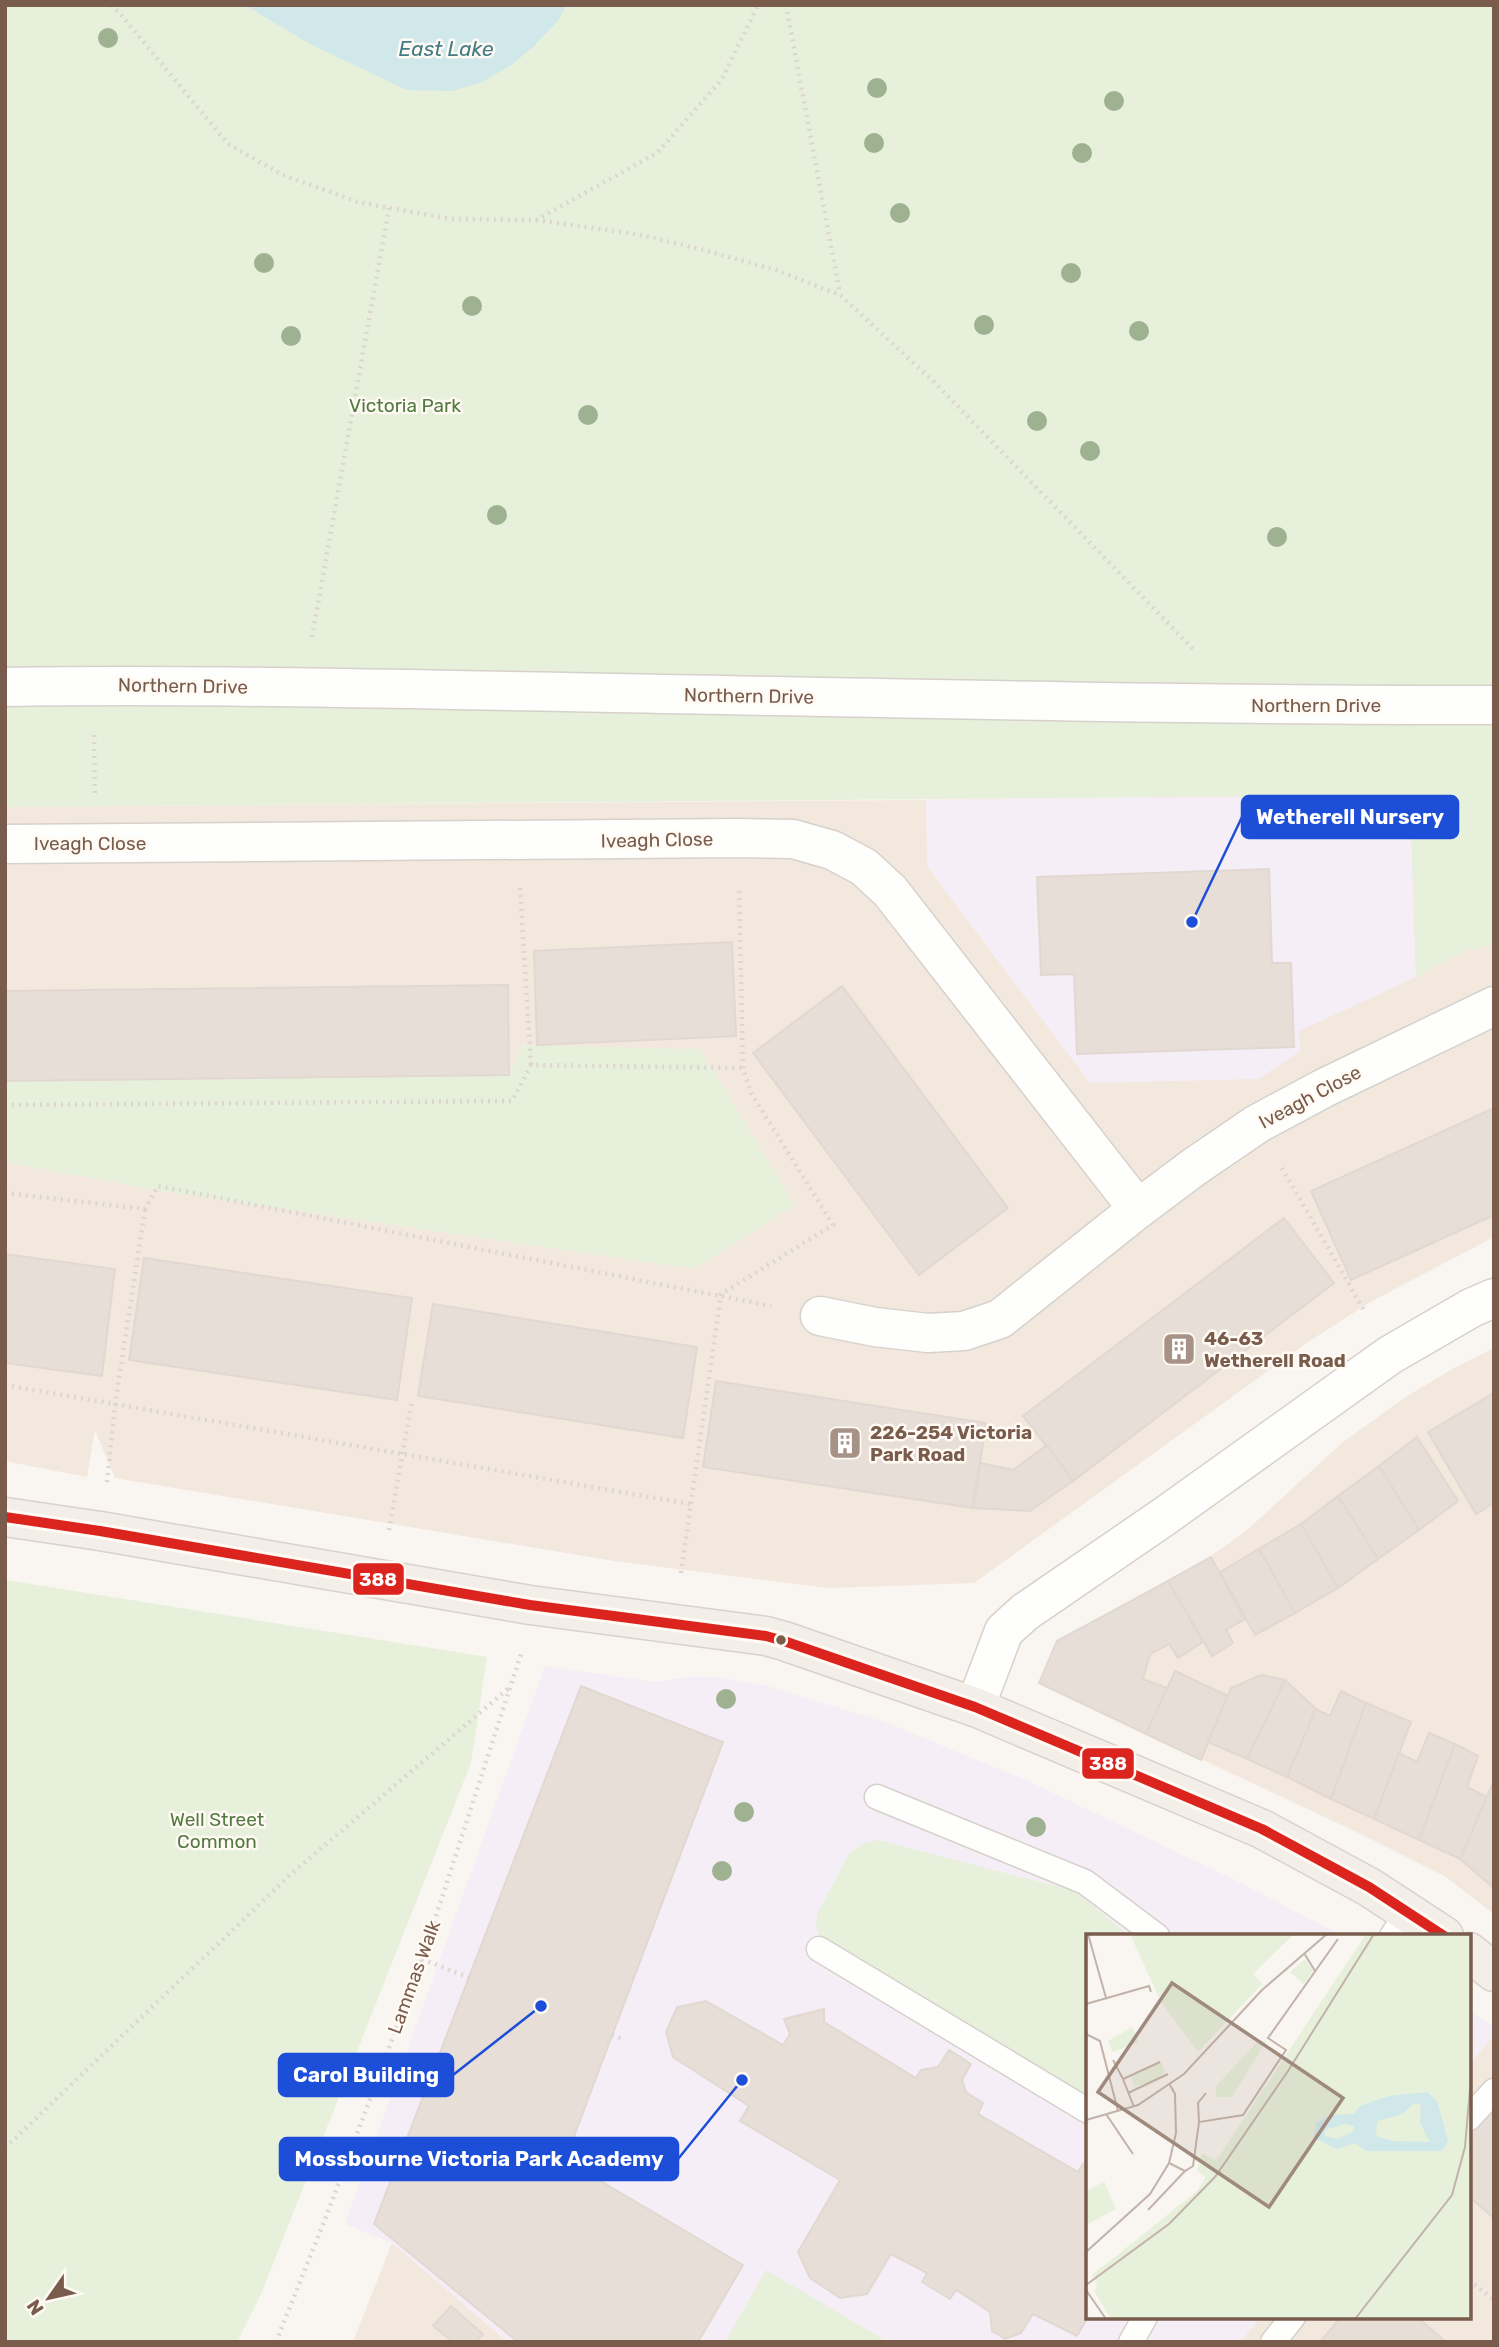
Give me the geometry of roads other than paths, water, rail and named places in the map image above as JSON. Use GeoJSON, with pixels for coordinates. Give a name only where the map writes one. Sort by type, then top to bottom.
{"type":"FeatureCollection","features":[{"type":"Feature","properties":{"kind":"main road"},"geometry":{"type":"LineString","coordinates":[[5,1517],[530,1605],[766,1636],[975,1707],[1262,1829],[1368,1887],[1400,1924],[1437,1934]]}},
{"type":"Feature","properties":{"kind":"main road"},"geometry":{"type":"LineString","coordinates":[[1471,1954],[1494,1972]]}},
{"type":"Feature","properties":{"kind":"street","name":"Northern Drive"},"geometry":{"type":"LineString","coordinates":[[5,687],[92,685],[1246,705],[1494,705]]}},
{"type":"Feature","properties":{"kind":"street","name":"Iveagh Close"},"geometry":{"type":"LineString","coordinates":[[5,844],[517,842],[738,838],[793,839],[832,850],[864,867],[890,891],[1138,1209]]}},
{"type":"Feature","properties":{"kind":"street","name":"Iveagh Close"},"geometry":{"type":"LineString","coordinates":[[820,1316],[875,1327],[928,1333],[964,1331],[1000,1319],[1138,1209],[1257,1124],[1324,1088],[1494,1006]]}},
{"type":"Feature","properties":{"kind":"street"},"geometry":{"type":"LineString","coordinates":[[975,1707],[1004,1631],[1025,1612],[1165,1516],[1390,1355],[1471,1308],[1494,1298]]}},
{"type":"Feature","properties":{"kind":"lane"},"geometry":{"type":"LineString","coordinates":[[877,1797],[1085,1882],[1154,1934]]}},
{"type":"Feature","properties":{"kind":"lane"},"geometry":{"type":"LineString","coordinates":[[818,1950],[1086,2109]]}},
{"type":"Feature","properties":{"kind":"lane"},"geometry":{"type":"LineString","coordinates":[[1471,2116],[1494,2091]]}},
{"type":"Feature","properties":{"kind":"lane"},"geometry":{"type":"LineString","coordinates":[[1132,2342],[1144,2319]]}},
{"type":"Feature","properties":{"kind":"lane"},"geometry":{"type":"LineString","coordinates":[[1273,2342],[1291,2319]]}},
{"type":"Feature","properties":{"kind":"water","name":"East Lake"},"geometry":{"type":"Polygon","coordinates":[[[245,5],[566,5],[558,21],[510,66],[482,82],[452,91],[407,90],[310,44],[245,5]]]}},
{"type":"Feature","properties":{"kind":"place","name":"Wetherell Nursery"},"geometry":{"type":"Point","coordinates":[1192,922]}},
{"type":"Feature","properties":{"kind":"place","name":"46-63 Wetherell Road"},"geometry":{"type":"Point","coordinates":[1179,1349]}},
{"type":"Feature","properties":{"kind":"place","name":"226-254 Victoria Park Road"},"geometry":{"type":"Point","coordinates":[845,1443]}},
{"type":"Feature","properties":{"kind":"place","name":"Carol Building"},"geometry":{"type":"Point","coordinates":[541,2006]}},
{"type":"Feature","properties":{"kind":"place","name":"Mossbourne Victoria Park Academy"},"geometry":{"type":"Point","coordinates":[742,2080]}},
{"type":"Feature","properties":{"kind":"park label","name":"Victoria Park"},"geometry":{"type":"Point","coordinates":[405,405]}},
{"type":"Feature","properties":{"kind":"park label","name":"Well Street Common"},"geometry":{"type":"Point","coordinates":[217,1830]}}]}
